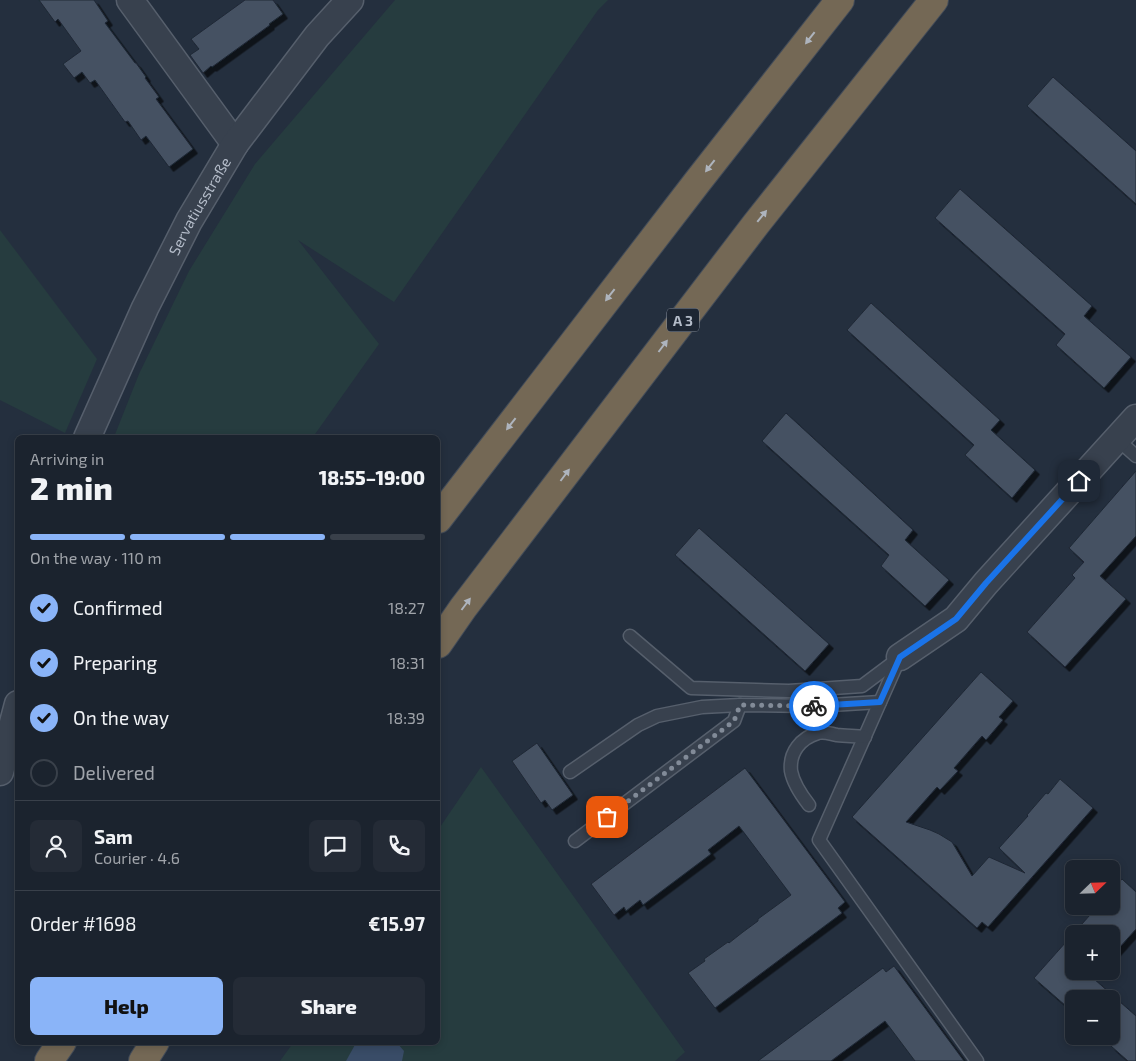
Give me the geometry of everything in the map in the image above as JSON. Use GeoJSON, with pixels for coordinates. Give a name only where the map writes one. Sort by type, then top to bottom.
{"type":"FeatureCollection","features":[{"type":"Feature","properties":{"kind":"highway"},"geometry":{"type":"LineString","coordinates":[[440,515],[840,0]]}},
{"type":"Feature","properties":{"kind":"highway","name":"A 3"},"geometry":{"type":"LineString","coordinates":[[440,641],[463,608],[756,224],[934,0]]}},
{"type":"Feature","properties":{"kind":"highway"},"geometry":{"type":"LineString","coordinates":[[49,1061],[60,1045]]}},
{"type":"Feature","properties":{"kind":"highway"},"geometry":{"type":"LineString","coordinates":[[143,1061],[153,1045]]}},
{"type":"Feature","properties":{"kind":"street"},"geometry":{"type":"LineString","coordinates":[[130,0],[236,144]]}},
{"type":"Feature","properties":{"kind":"street","name":"Servatiusstraße"},"geometry":{"type":"LineString","coordinates":[[89,435],[145,308],[189,221],[236,144],[317,36],[350,0]]}},
{"type":"Feature","properties":{"kind":"street"},"geometry":{"type":"LineString","coordinates":[[900,657],[956,619],[986,583],[1127,447],[1136,418]]}},
{"type":"Feature","properties":{"kind":"street"},"geometry":{"type":"LineString","coordinates":[[0,772],[15,715]]}},
{"type":"Feature","properties":{"kind":"lane"},"geometry":{"type":"LineString","coordinates":[[630,636],[690,688],[789,691],[862,686],[900,657]]}},
{"type":"Feature","properties":{"kind":"lane"},"geometry":{"type":"LineString","coordinates":[[900,657],[819,840],[977,1061]]}},
{"type":"Feature","properties":{"kind":"lane"},"geometry":{"type":"LineString","coordinates":[[570,772],[638,725],[657,716],[702,707],[740,705],[814,706],[880,702]]}},
{"type":"Feature","properties":{"kind":"lane"},"geometry":{"type":"LineString","coordinates":[[575,841],[734,721],[740,705]]}},
{"type":"Feature","properties":{"kind":"lane"},"geometry":{"type":"LineString","coordinates":[[809,805],[796,784],[791,770],[792,756],[798,745],[820,732],[839,736],[865,737]]}},
{"type":"Feature","properties":{"kind":"green space"},"geometry":{"type":"Polygon","coordinates":[[[395,0],[608,0],[598,10],[394,302],[298,240],[379,344],[314,435],[115,435],[139,374],[189,271],[255,164],[395,0]]]}},
{"type":"Feature","properties":{"kind":"green space"},"geometry":{"type":"Polygon","coordinates":[[[0,230],[97,359],[65,433],[0,400],[0,230]]]}},
{"type":"Feature","properties":{"kind":"green space"},"geometry":{"type":"Polygon","coordinates":[[[481,767],[685,1052],[675,1061],[280,1061],[292,1045],[440,1045],[440,827],[481,767]]]}},
{"type":"Feature","properties":{"kind":"water"},"geometry":{"type":"Polygon","coordinates":[[[355,1045],[399,1045],[404,1051],[402,1061],[346,1061],[355,1045]]]}},
{"type":"Feature","properties":{"kind":"building"},"geometry":{"type":"Polygon","coordinates":[[[39,0],[94,0],[108,21],[105,23],[146,77],[159,97],[156,99],[193,149],[169,167],[146,136],[141,140],[128,121],[125,122],[95,80],[90,83],[82,72],[74,78],[63,64],[81,51],[58,19],[55,22],[39,0]]]}},
{"type":"Feature","properties":{"kind":"building"},"geometry":{"type":"Polygon","coordinates":[[[245,0],[273,0],[283,14],[203,73],[190,55],[199,49],[191,39],[245,0]]]}},
{"type":"Feature","properties":{"kind":"building"},"geometry":{"type":"Polygon","coordinates":[[[1053,77],[1136,151],[1136,204],[1027,106],[1053,77]]]}},
{"type":"Feature","properties":{"kind":"building"},"geometry":{"type":"Polygon","coordinates":[[[960,189],[1092,306],[1084,316],[1131,357],[1104,388],[1056,345],[1065,334],[935,218],[960,189]]]}},
{"type":"Feature","properties":{"kind":"building"},"geometry":{"type":"Polygon","coordinates":[[[871,303],[1000,420],[991,430],[1035,470],[1012,498],[965,455],[974,445],[847,330],[871,303]]]}},
{"type":"Feature","properties":{"kind":"building"},"geometry":{"type":"Polygon","coordinates":[[[786,413],[913,530],[905,540],[949,580],[925,606],[881,566],[889,555],[762,441],[786,413]]]}},
{"type":"Feature","properties":{"kind":"building"},"geometry":{"type":"Polygon","coordinates":[[[1136,471],[1136,536],[1100,576],[1126,599],[1065,667],[1027,632],[1075,578],[1072,575],[1084,562],[1069,548],[1136,471]]]}},
{"type":"Feature","properties":{"kind":"building"},"geometry":{"type":"Polygon","coordinates":[[[699,528],[829,644],[805,671],[675,555],[699,528]]]}},
{"type":"Feature","properties":{"kind":"building"},"geometry":{"type":"Polygon","coordinates":[[[981,672],[1013,701],[999,717],[1003,720],[986,740],[982,736],[954,768],[958,771],[940,790],[937,787],[906,822],[930,830],[952,842],[972,876],[989,857],[1025,873],[999,848],[1060,779],[1093,808],[988,927],[982,922],[977,928],[852,817],[981,672]]]}},
{"type":"Feature","properties":{"kind":"building"},"geometry":{"type":"Polygon","coordinates":[[[537,743],[573,795],[552,810],[545,800],[541,803],[512,761],[537,743]]]}},
{"type":"Feature","properties":{"kind":"building"},"geometry":{"type":"Polygon","coordinates":[[[745,768],[845,902],[838,908],[842,913],[715,1008],[688,973],[705,961],[704,959],[729,943],[791,895],[739,826],[708,850],[711,854],[643,905],[640,900],[626,911],[624,907],[614,915],[591,884],[745,768]]]}},
{"type":"Feature","properties":{"kind":"building"},"geometry":{"type":"Polygon","coordinates":[[[1122,879],[1136,892],[1136,929],[1120,947],[1120,925],[1081,925],[1090,915],[1120,915],[1120,881],[1122,879]]]}},
{"type":"Feature","properties":{"kind":"building"},"geometry":{"type":"Polygon","coordinates":[[[1065,943],[1065,980],[1095,980],[1107,990],[1065,990],[1065,1005],[1034,978],[1065,943]]]}},
{"type":"Feature","properties":{"kind":"building"},"geometry":{"type":"Polygon","coordinates":[[[894,966],[964,1061],[915,1061],[885,1021],[831,1061],[758,1061],[883,968],[886,972],[894,966]]]}},
{"type":"Feature","properties":{"kind":"building"},"geometry":{"type":"Polygon","coordinates":[[[1120,1002],[1136,1016],[1136,1061],[1128,1061],[1111,1046],[1120,1045],[1120,1002]]]}},
{"type":"Feature","properties":{"kind":"way so far"},"geometry":{"type":"LineString","coordinates":[[607,817],[734,721],[740,705],[814,706]]}},
{"type":"Feature","properties":{"kind":"route"},"geometry":{"type":"LineString","coordinates":[[814,706],[880,702],[900,657],[956,619],[986,583],[1079,481]]}}]}
